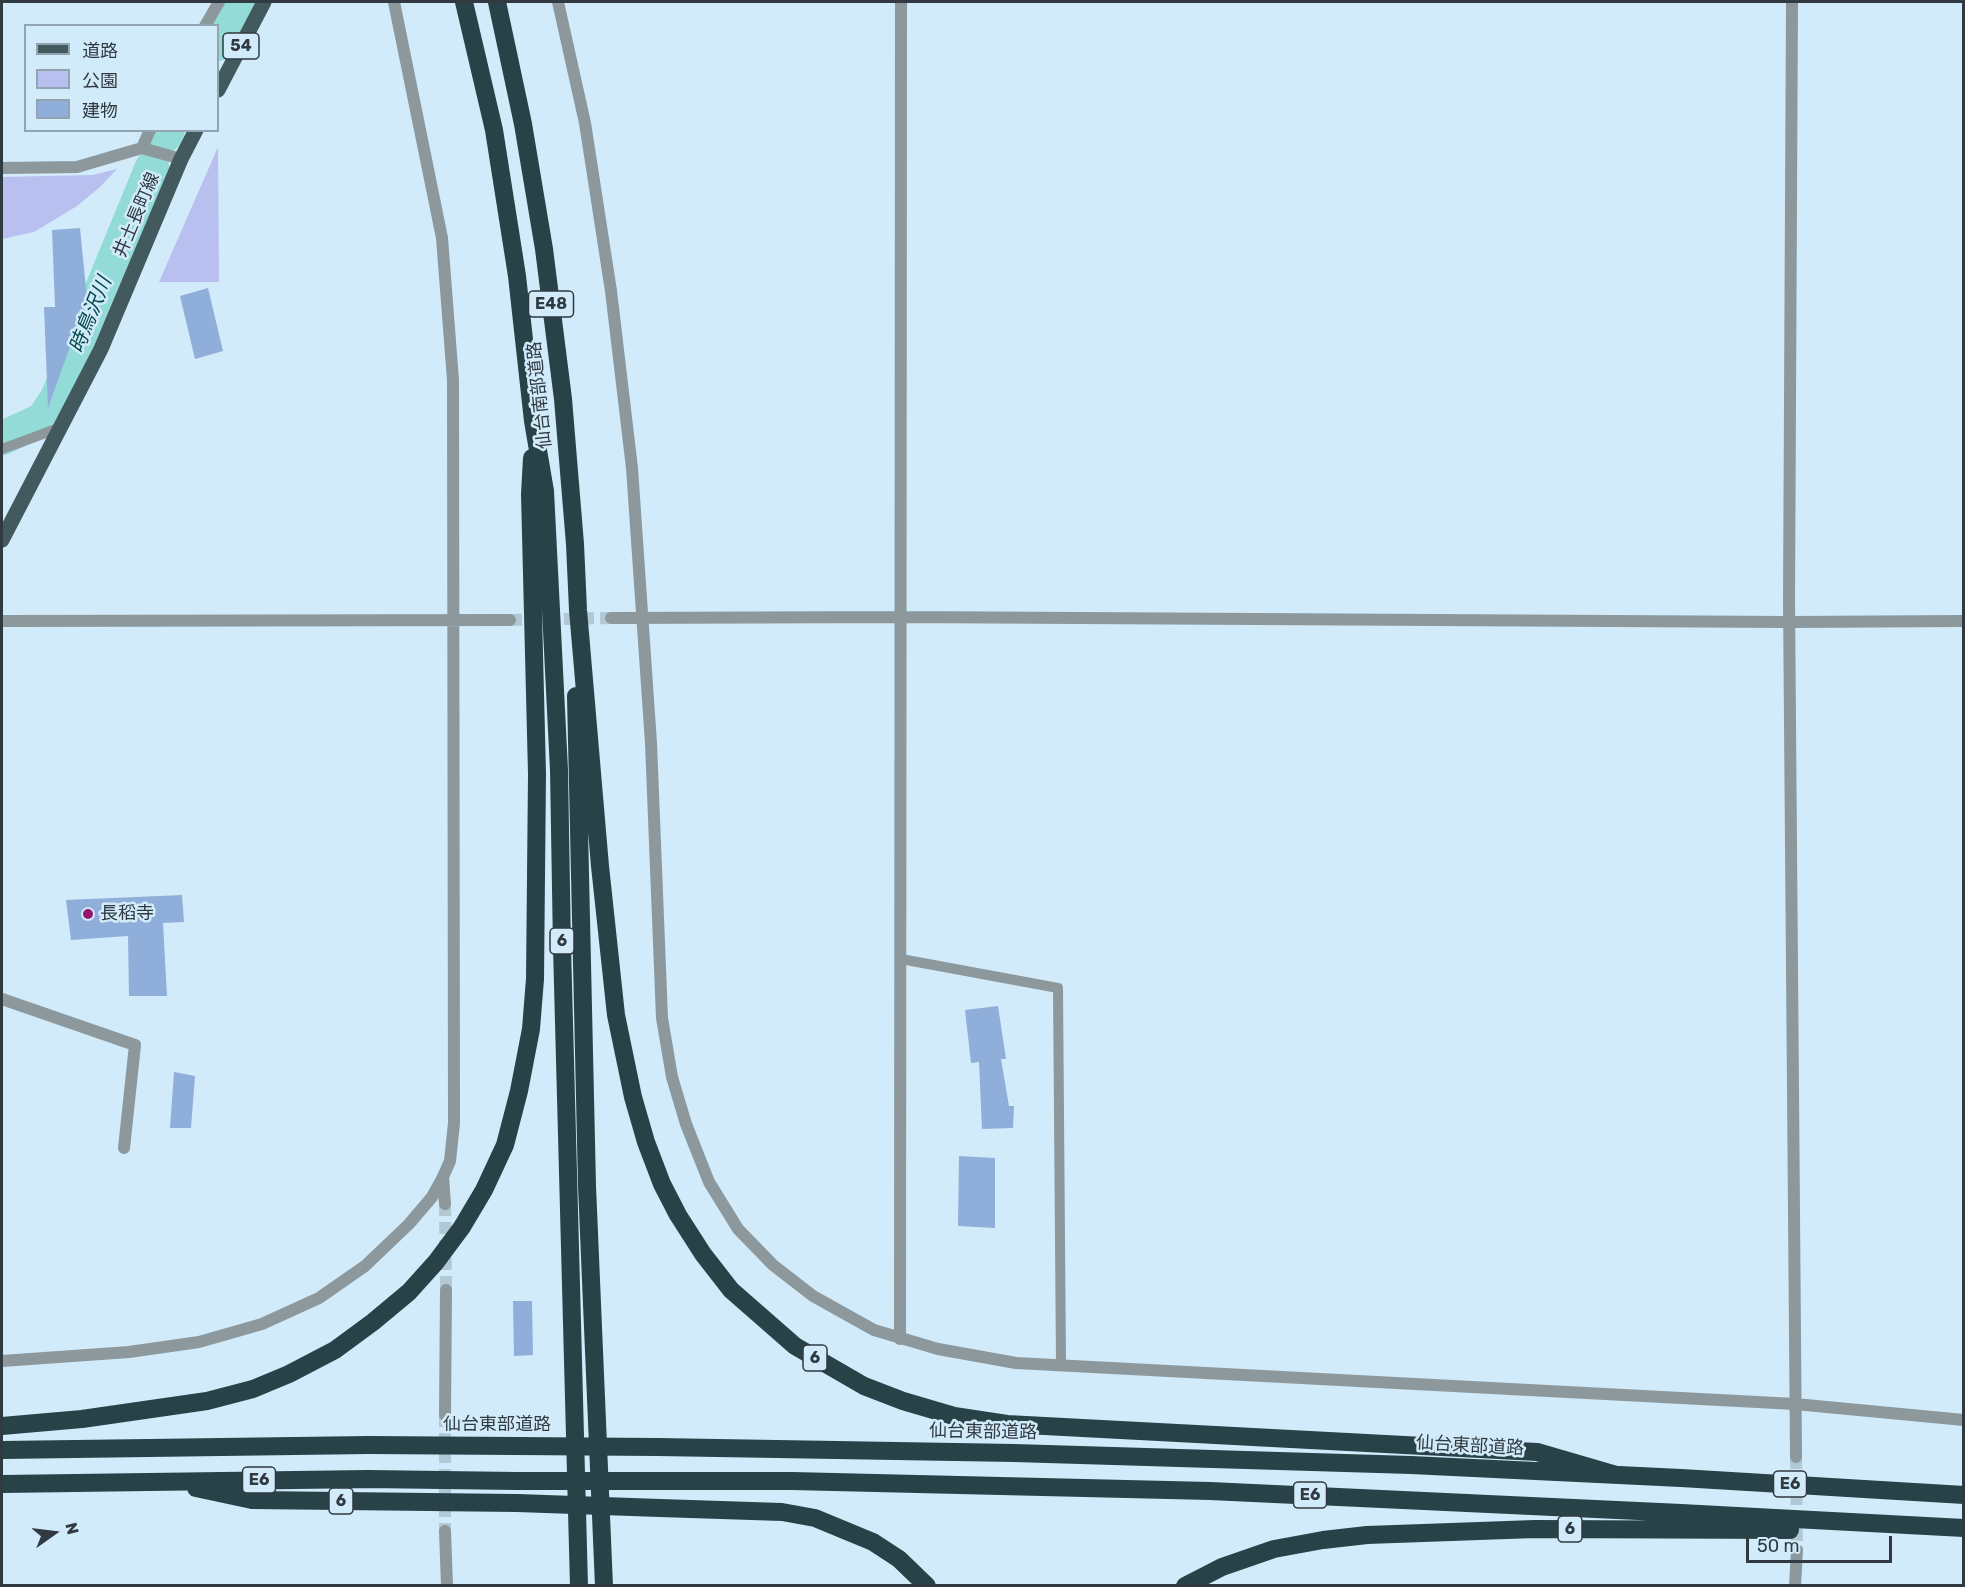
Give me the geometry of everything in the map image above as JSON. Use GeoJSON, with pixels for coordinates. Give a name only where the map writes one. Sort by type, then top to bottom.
{"type":"FeatureCollection","features":[{"type":"Feature","properties":{"kind":"highway","name":"仙台南部道路"},"geometry":{"type":"LineString","coordinates":[[464,2],[494,130],[517,276],[533,421]]}},
{"type":"Feature","properties":{"kind":"highway","name":"仙台南部道路"},"geometry":{"type":"LineString","coordinates":[[497,2],[523,124],[544,249],[564,410],[578,610]]}},
{"type":"Feature","properties":{"kind":"highway","name":"6"},"geometry":{"type":"LineString","coordinates":[[2,1426],[82,1419],[207,1401],[253,1389],[289,1374],[335,1350],[409,1292],[436,1262],[462,1227],[484,1190],[505,1145],[519,1091],[531,1029],[535,979],[537,774],[530,494],[533,421]]}},
{"type":"Feature","properties":{"kind":"highway","name":"6"},"geometry":{"type":"LineString","coordinates":[[533,421],[545,491],[559,771],[579,1586]]}},
{"type":"Feature","properties":{"kind":"highway","name":"6"},"geometry":{"type":"LineString","coordinates":[[578,610],[600,866],[616,1015],[633,1096],[650,1153],[662,1184],[678,1215],[730,1290],[761,1318],[795,1346],[864,1386],[903,1401],[954,1416],[1007,1424],[1536,1452],[1616,1475]]}},
{"type":"Feature","properties":{"kind":"highway","name":"6"},"geometry":{"type":"LineString","coordinates":[[578,610],[575,737],[588,1209],[604,1586]]}},
{"type":"Feature","properties":{"kind":"highway","name":"仙台東部道路"},"geometry":{"type":"LineString","coordinates":[[2,1450],[345,1445],[791,1448],[1411,1465],[1964,1495]]}},
{"type":"Feature","properties":{"kind":"highway","name":"6"},"geometry":{"type":"LineString","coordinates":[[167,1481],[252,1500],[517,1503],[782,1512],[815,1518],[873,1542],[899,1558],[927,1586]]}},
{"type":"Feature","properties":{"kind":"highway","name":"E6"},"geometry":{"type":"LineString","coordinates":[[2,1484],[167,1481],[792,1481],[1210,1491],[1963,1528]]}},
{"type":"Feature","properties":{"kind":"highway","name":"6"},"geometry":{"type":"LineString","coordinates":[[1185,1586],[1222,1567],[1274,1549],[1367,1535],[1535,1529],[1679,1531],[1963,1528]]}},
{"type":"Feature","properties":{"kind":"main road","name":"54"},"geometry":{"type":"LineString","coordinates":[[219,88],[264,2]]}},
{"type":"Feature","properties":{"kind":"main road","name":"井土長町線"},"geometry":{"type":"LineString","coordinates":[[2,540],[101,349],[181,159],[195,132]]}},
{"type":"Feature","properties":{"kind":"street"},"geometry":{"type":"LineString","coordinates":[[206,24],[219,2]]}},
{"type":"Feature","properties":{"kind":"street"},"geometry":{"type":"LineString","coordinates":[[2,1361],[141,1351],[200,1342],[262,1324],[319,1298],[365,1266],[409,1224],[432,1197],[450,1161],[454,1123],[453,380],[442,238],[394,2]]}},
{"type":"Feature","properties":{"kind":"street"},"geometry":{"type":"LineString","coordinates":[[558,2],[585,123],[611,291],[632,468],[651,743],[662,1018],[672,1077],[686,1124],[710,1182],[738,1229],[773,1265],[813,1296],[874,1330],[938,1349],[1016,1363],[1796,1404],[1964,1420]]}},
{"type":"Feature","properties":{"kind":"street"},"geometry":{"type":"LineString","coordinates":[[900,2],[900,1339]]}},
{"type":"Feature","properties":{"kind":"street"},"geometry":{"type":"LineString","coordinates":[[1792,2],[1789,622],[1796,1457]]}},
{"type":"Feature","properties":{"kind":"street"},"geometry":{"type":"LineString","coordinates":[[141,148],[149,132]]}},
{"type":"Feature","properties":{"kind":"street"},"geometry":{"type":"LineString","coordinates":[[2,168],[77,167],[141,148],[181,159]]}},
{"type":"Feature","properties":{"kind":"street"},"geometry":{"type":"LineString","coordinates":[[611,618],[1964,621]]}},
{"type":"Feature","properties":{"kind":"street"},"geometry":{"type":"LineString","coordinates":[[2,621],[510,620]]}},
{"type":"Feature","properties":{"kind":"street"},"geometry":{"type":"LineString","coordinates":[[2,999],[135,1045],[124,1148]]}},
{"type":"Feature","properties":{"kind":"street"},"geometry":{"type":"LineString","coordinates":[[443,1177],[444,1204]]}},
{"type":"Feature","properties":{"kind":"street"},"geometry":{"type":"LineString","coordinates":[[445,1415],[446,1290]]}},
{"type":"Feature","properties":{"kind":"street"},"geometry":{"type":"LineString","coordinates":[[446,1531],[447,1586]]}},
{"type":"Feature","properties":{"kind":"street"},"geometry":{"type":"LineString","coordinates":[[1795,1586],[1797,1550]]}},
{"type":"Feature","properties":{"kind":"lane"},"geometry":{"type":"LineString","coordinates":[[2,449],[60,428]]}},
{"type":"Feature","properties":{"kind":"lane"},"geometry":{"type":"LineString","coordinates":[[900,959],[1058,988],[1061,1365]]}},
{"type":"Feature","properties":{"kind":"green space"},"geometry":{"type":"Polygon","coordinates":[[[218,147],[219,282],[159,282],[218,147]]]}},
{"type":"Feature","properties":{"kind":"green space"},"geometry":{"type":"Polygon","coordinates":[[[117,169],[77,206],[34,232],[2,239],[2,177],[93,175],[117,169]]]}},
{"type":"Feature","properties":{"kind":"building"},"geometry":{"type":"Polygon","coordinates":[[[80,228],[87,299],[48,408],[44,307],[55,307],[52,230],[80,228]]]}},
{"type":"Feature","properties":{"kind":"building"},"geometry":{"type":"Polygon","coordinates":[[[208,288],[223,351],[195,359],[180,296],[208,288]]]}},
{"type":"Feature","properties":{"kind":"building"},"geometry":{"type":"Polygon","coordinates":[[[182,895],[184,922],[163,923],[167,996],[129,996],[128,936],[71,940],[66,900],[182,895]]]}},
{"type":"Feature","properties":{"kind":"building"},"geometry":{"type":"Polygon","coordinates":[[[998,1006],[1006,1059],[1001,1059],[1009,1106],[1014,1106],[1013,1128],[982,1129],[979,1062],[971,1063],[965,1010],[998,1006]]]}},
{"type":"Feature","properties":{"kind":"building"},"geometry":{"type":"Polygon","coordinates":[[[174,1072],[195,1076],[191,1128],[170,1128],[174,1072]]]}},
{"type":"Feature","properties":{"kind":"building"},"geometry":{"type":"Polygon","coordinates":[[[959,1156],[995,1158],[995,1228],[958,1226],[959,1156]]]}},
{"type":"Feature","properties":{"kind":"building"},"geometry":{"type":"Polygon","coordinates":[[[513,1301],[532,1301],[533,1355],[514,1356],[513,1301]]]}},
{"type":"Feature","properties":{"kind":"waterway","name":"時鳥沢川"},"geometry":{"type":"LineString","coordinates":[[219,42],[241,2]]}},
{"type":"Feature","properties":{"kind":"waterway","name":"時鳥沢川"},"geometry":{"type":"LineString","coordinates":[[165,136],[167,132]]}},
{"type":"Feature","properties":{"kind":"waterway","name":"時鳥沢川"},"geometry":{"type":"LineString","coordinates":[[2,438],[42,420],[57,398],[152,167]]}},
{"type":"Feature","properties":{"kind":"tunnel"},"geometry":{"type":"LineString","coordinates":[[510,620],[611,618]]}},
{"type":"Feature","properties":{"kind":"tunnel"},"geometry":{"type":"LineString","coordinates":[[445,1204],[446,1290]]}},
{"type":"Feature","properties":{"kind":"tunnel"},"geometry":{"type":"LineString","coordinates":[[445,1415],[445,1531]]}},
{"type":"Feature","properties":{"kind":"tunnel"},"geometry":{"type":"LineString","coordinates":[[1796,1457],[1797,1550]]}},
{"type":"Feature","properties":{"kind":"place","name":"長稻寺"},"geometry":{"type":"Point","coordinates":[88,914]}}]}
